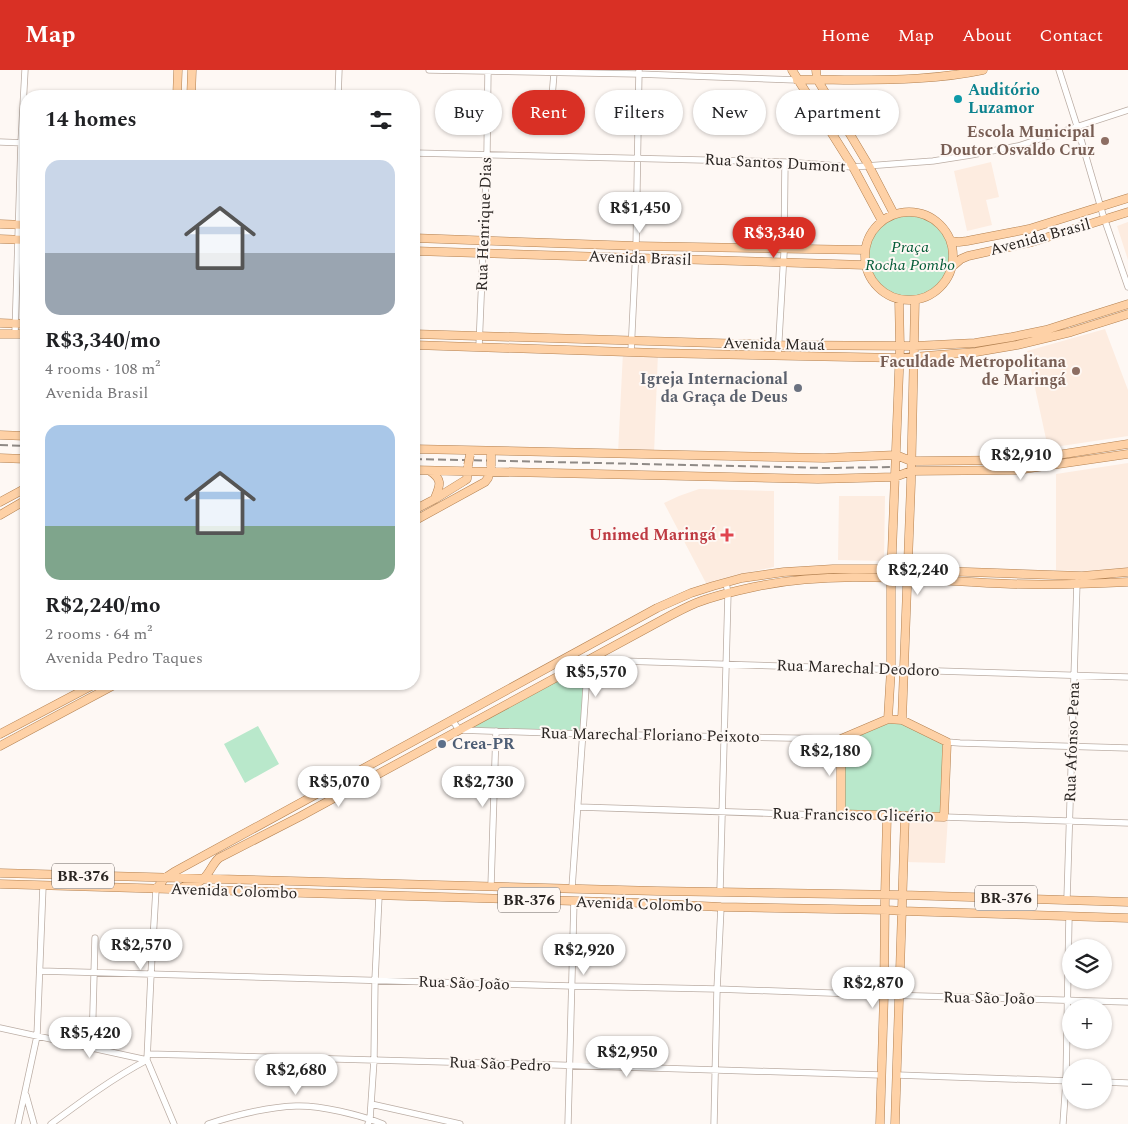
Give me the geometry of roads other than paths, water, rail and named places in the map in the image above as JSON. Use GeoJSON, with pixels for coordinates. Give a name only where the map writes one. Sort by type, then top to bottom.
{"type":"FeatureCollection","features":[{"type":"Feature","properties":{"kind":"main road"},"geometry":{"type":"LineString","coordinates":[[177,90],[178,70]]}},
{"type":"Feature","properties":{"kind":"main road"},"geometry":{"type":"LineString","coordinates":[[191,90],[192,70]]}},
{"type":"Feature","properties":{"kind":"main road"},"geometry":{"type":"LineString","coordinates":[[792,70],[853,167],[882,221]]}},
{"type":"Feature","properties":{"kind":"main road"},"geometry":{"type":"LineString","coordinates":[[816,70],[817,79],[869,166],[894,214]]}},
{"type":"Feature","properties":{"kind":"main road"},"geometry":{"type":"LineString","coordinates":[[797,80],[887,80],[958,75],[983,70]]}},
{"type":"Feature","properties":{"kind":"main road","name":"Avenida Brasil"},"geometry":{"type":"LineString","coordinates":[[951,241],[967,242],[1029,229],[1128,198]]}},
{"type":"Feature","properties":{"kind":"main road"},"geometry":{"type":"LineString","coordinates":[[906,212],[920,213],[934,218],[944,228],[951,241],[954,265],[944,283],[927,297],[915,300],[899,300],[889,296],[869,276],[865,265],[865,250],[870,234],[882,221],[894,214],[906,212]]}},
{"type":"Feature","properties":{"kind":"main road","name":"Avenida Brasil"},"geometry":{"type":"LineString","coordinates":[[954,265],[968,256],[1032,242],[1128,212]]}},
{"type":"Feature","properties":{"kind":"main road"},"geometry":{"type":"LineString","coordinates":[[0,224],[20,225]]}},
{"type":"Feature","properties":{"kind":"main road","name":"Avenida Brasil"},"geometry":{"type":"LineString","coordinates":[[420,238],[636,246],[865,250]]}},
{"type":"Feature","properties":{"kind":"main road"},"geometry":{"type":"LineString","coordinates":[[0,239],[20,240]]}},
{"type":"Feature","properties":{"kind":"main road","name":"Avenida Brasil"},"geometry":{"type":"LineString","coordinates":[[420,251],[865,265]]}},
{"type":"Feature","properties":{"kind":"main road"},"geometry":{"type":"LineString","coordinates":[[888,719],[900,358],[899,300]]}},
{"type":"Feature","properties":{"kind":"main road"},"geometry":{"type":"LineString","coordinates":[[902,720],[915,300]]}},
{"type":"Feature","properties":{"kind":"main road","name":"Avenida Mauá"},"geometry":{"type":"LineString","coordinates":[[420,334],[900,347],[975,343],[1002,339],[1046,330],[1128,304]]}},
{"type":"Feature","properties":{"kind":"main road","name":"Avenida Mauá"},"geometry":{"type":"LineString","coordinates":[[420,345],[900,358],[976,352],[1016,345],[1071,332],[1128,314]]}},
{"type":"Feature","properties":{"kind":"main road"},"geometry":{"type":"LineString","coordinates":[[0,323],[20,324]]}},
{"type":"Feature","properties":{"kind":"main road"},"geometry":{"type":"LineString","coordinates":[[1068,323],[1071,332]]}},
{"type":"Feature","properties":{"kind":"main road"},"geometry":{"type":"LineString","coordinates":[[0,334],[20,334]]}},
{"type":"Feature","properties":{"kind":"main road"},"geometry":{"type":"LineString","coordinates":[[0,435],[20,436]]}},
{"type":"Feature","properties":{"kind":"main road"},"geometry":{"type":"LineString","coordinates":[[420,449],[473,453],[824,458],[896,455],[911,461],[1016,460],[1128,444]]}},
{"type":"Feature","properties":{"kind":"main road"},"geometry":{"type":"LineString","coordinates":[[420,518],[480,485],[488,478],[490,452]]}},
{"type":"Feature","properties":{"kind":"main road"},"geometry":{"type":"LineString","coordinates":[[420,507],[466,479],[473,453]]}},
{"type":"Feature","properties":{"kind":"main road"},"geometry":{"type":"LineString","coordinates":[[420,470],[468,468],[818,479],[895,477],[911,471],[1017,470],[1128,454]]}},
{"type":"Feature","properties":{"kind":"main road"},"geometry":{"type":"LineString","coordinates":[[0,458],[20,459]]}},
{"type":"Feature","properties":{"kind":"main road"},"geometry":{"type":"LineString","coordinates":[[1016,460],[1017,470]]}},
{"type":"Feature","properties":{"kind":"main road"},"geometry":{"type":"LineString","coordinates":[[430,471],[440,480],[435,499]]}},
{"type":"Feature","properties":{"kind":"main road"},"geometry":{"type":"LineString","coordinates":[[0,502],[20,491]]}},
{"type":"Feature","properties":{"kind":"main road"},"geometry":{"type":"LineString","coordinates":[[0,515],[20,503]]}},
{"type":"Feature","properties":{"kind":"main road"},"geometry":{"type":"LineString","coordinates":[[833,569],[833,578]]}},
{"type":"Feature","properties":{"kind":"main road"},"geometry":{"type":"LineString","coordinates":[[156,889],[165,878],[657,608],[691,593],[742,578],[784,572],[833,569],[958,581],[1012,584],[1077,585],[1128,582]]}},
{"type":"Feature","properties":{"kind":"main road"},"geometry":{"type":"LineString","coordinates":[[907,575],[958,572],[1077,576],[1128,572]]}},
{"type":"Feature","properties":{"kind":"main road"},"geometry":{"type":"LineString","coordinates":[[958,572],[958,581]]}},
{"type":"Feature","properties":{"kind":"main road"},"geometry":{"type":"LineString","coordinates":[[156,889],[190,885],[204,879],[218,858],[309,812],[662,620],[697,603],[755,586],[892,574]]}},
{"type":"Feature","properties":{"kind":"main road"},"geometry":{"type":"LineString","coordinates":[[0,734],[84,690]]}},
{"type":"Feature","properties":{"kind":"main road"},"geometry":{"type":"LineString","coordinates":[[0,746],[104,690]]}},
{"type":"Feature","properties":{"kind":"main road"},"geometry":{"type":"LineString","coordinates":[[76,694],[81,702]]}},
{"type":"Feature","properties":{"kind":"main road"},"geometry":{"type":"LineString","coordinates":[[41,712],[46,722]]}},
{"type":"Feature","properties":{"kind":"main road"},"geometry":{"type":"LineString","coordinates":[[841,814],[841,739],[888,719],[902,720],[947,742],[944,817]]}},
{"type":"Feature","properties":{"kind":"main road"},"geometry":{"type":"LineString","coordinates":[[16,726],[21,734]]}},
{"type":"Feature","properties":{"kind":"main road"},"geometry":{"type":"LineString","coordinates":[[304,802],[309,812]]}},
{"type":"Feature","properties":{"kind":"main road","name":"Rua Francisco Glicério"},"geometry":{"type":"LineString","coordinates":[[841,814],[944,817]]}},
{"type":"Feature","properties":{"kind":"main road"},"geometry":{"type":"LineString","coordinates":[[880,1124],[887,816]]}},
{"type":"Feature","properties":{"kind":"main road"},"geometry":{"type":"LineString","coordinates":[[895,1124],[906,816]]}},
{"type":"Feature","properties":{"kind":"main road","name":"Avenida Colombo"},"geometry":{"type":"LineString","coordinates":[[0,873],[1128,902]]}},
{"type":"Feature","properties":{"kind":"main road"},"geometry":{"type":"LineString","coordinates":[[266,892],[272,886],[284,881]]}},
{"type":"Feature","properties":{"kind":"main road","name":"Avenida Colombo"},"geometry":{"type":"LineString","coordinates":[[0,884],[1128,918]]}},
{"type":"Feature","properties":{"kind":"main road"},"geometry":{"type":"LineString","coordinates":[[461,898],[472,885]]}},
{"type":"Feature","properties":{"kind":"main road"},"geometry":{"type":"LineString","coordinates":[[643,903],[646,890]]}},
{"type":"Feature","properties":{"kind":"main road"},"geometry":{"type":"LineString","coordinates":[[654,904],[657,890]]}},
{"type":"Feature","properties":{"kind":"main road"},"geometry":{"type":"LineString","coordinates":[[1117,917],[1118,911],[1128,902]]}},
{"type":"Feature","properties":{"kind":"street"},"geometry":{"type":"LineString","coordinates":[[25,70],[25,90]]}},
{"type":"Feature","properties":{"kind":"street"},"geometry":{"type":"LineString","coordinates":[[338,90],[339,70]]}},
{"type":"Feature","properties":{"kind":"street"},"geometry":{"type":"LineString","coordinates":[[429,70],[554,73],[638,72],[797,80]]}},
{"type":"Feature","properties":{"kind":"street"},"geometry":{"type":"LineString","coordinates":[[1059,70],[1104,220],[1128,287]]}},
{"type":"Feature","properties":{"kind":"street","name":"Rua Henrique Dias"},"geometry":{"type":"LineString","coordinates":[[479,347],[487,154],[488,71]]}},
{"type":"Feature","properties":{"kind":"street"},"geometry":{"type":"LineString","coordinates":[[631,352],[636,258],[638,72]]}},
{"type":"Feature","properties":{"kind":"street"},"geometry":{"type":"LineString","coordinates":[[553,90],[554,73]]}},
{"type":"Feature","properties":{"kind":"street","name":"Rua Santos Dumont"},"geometry":{"type":"LineString","coordinates":[[420,153],[785,162],[853,167],[933,161],[1018,146],[1128,110]]}},
{"type":"Feature","properties":{"kind":"street"},"geometry":{"type":"LineString","coordinates":[[0,142],[20,143]]}},
{"type":"Feature","properties":{"kind":"street"},"geometry":{"type":"LineString","coordinates":[[778,356],[784,262],[785,162]]}},
{"type":"Feature","properties":{"kind":"street"},"geometry":{"type":"LineString","coordinates":[[15,334],[20,268]]}},
{"type":"Feature","properties":{"kind":"street","name":"Rua Afonso Pena"},"geometry":{"type":"LineString","coordinates":[[1067,899],[1077,576]]}},
{"type":"Feature","properties":{"kind":"street"},"geometry":{"type":"LineString","coordinates":[[720,891],[728,593],[726,583]]}},
{"type":"Feature","properties":{"kind":"street"},"geometry":{"type":"LineString","coordinates":[[572,888],[588,660],[583,649]]}},
{"type":"Feature","properties":{"kind":"street","name":"Rua Marechal Deodoro"},"geometry":{"type":"LineString","coordinates":[[588,660],[1128,676]]}},
{"type":"Feature","properties":{"kind":"street"},"geometry":{"type":"LineString","coordinates":[[453,721],[459,730]]}},
{"type":"Feature","properties":{"kind":"street","name":"Rua Marechal Floriano Peixoto"},"geometry":{"type":"LineString","coordinates":[[459,730],[841,739]]}},
{"type":"Feature","properties":{"kind":"street"},"geometry":{"type":"LineString","coordinates":[[491,886],[496,731]]}},
{"type":"Feature","properties":{"kind":"street"},"geometry":{"type":"LineString","coordinates":[[947,742],[1128,748]]}},
{"type":"Feature","properties":{"kind":"street","name":"Rua Francisco Glicério"},"geometry":{"type":"LineString","coordinates":[[578,807],[841,814]]}},
{"type":"Feature","properties":{"kind":"street","name":"Rua Francisco Glicério"},"geometry":{"type":"LineString","coordinates":[[944,817],[1128,823]]}},
{"type":"Feature","properties":{"kind":"street"},"geometry":{"type":"LineString","coordinates":[[18,1124],[36,1036],[43,886]]}},
{"type":"Feature","properties":{"kind":"street"},"geometry":{"type":"LineString","coordinates":[[156,889],[148,1057],[174,1124]]}},
{"type":"Feature","properties":{"kind":"street"},"geometry":{"type":"LineString","coordinates":[[369,1121],[374,1060],[379,896]]}},
{"type":"Feature","properties":{"kind":"street"},"geometry":{"type":"LineString","coordinates":[[568,1124],[574,901]]}},
{"type":"Feature","properties":{"kind":"street"},"geometry":{"type":"LineString","coordinates":[[714,1124],[721,907]]}},
{"type":"Feature","properties":{"kind":"street"},"geometry":{"type":"LineString","coordinates":[[1068,999],[1069,916]]}},
{"type":"Feature","properties":{"kind":"street"},"geometry":{"type":"LineString","coordinates":[[92,1049],[95,938]]}},
{"type":"Feature","properties":{"kind":"street","name":"Rua São João"},"geometry":{"type":"LineString","coordinates":[[40,970],[1062,1000]]}},
{"type":"Feature","properties":{"kind":"street","name":"Rua São João"},"geometry":{"type":"LineString","coordinates":[[1112,1001],[1128,1002]]}},
{"type":"Feature","properties":{"kind":"street","name":"Rua São Pedro"},"geometry":{"type":"LineString","coordinates":[[0,1028],[130,1057],[374,1060],[881,1075]]}},
{"type":"Feature","properties":{"kind":"street"},"geometry":{"type":"LineString","coordinates":[[130,1057],[132,1063],[130,1069]]}},
{"type":"Feature","properties":{"kind":"street"},"geometry":{"type":"LineString","coordinates":[[51,1124],[82,1100],[148,1057]]}},
{"type":"Feature","properties":{"kind":"street"},"geometry":{"type":"LineString","coordinates":[[897,1075],[1062,1081]]}},
{"type":"Feature","properties":{"kind":"street"},"geometry":{"type":"LineString","coordinates":[[1112,1082],[1128,1082]]}},
{"type":"Feature","properties":{"kind":"street"},"geometry":{"type":"LineString","coordinates":[[25,1093],[34,1124]]}},
{"type":"Feature","properties":{"kind":"street"},"geometry":{"type":"LineString","coordinates":[[371,1104],[460,1124]]}},
{"type":"Feature","properties":{"kind":"street"},"geometry":{"type":"LineString","coordinates":[[208,1124],[245,1113],[297,1106],[320,1108],[382,1124]]}},
{"type":"Feature","properties":{"kind":"street"},"geometry":{"type":"LineString","coordinates":[[1063,1124],[1065,1109]]}},
{"type":"Feature","properties":{"kind":"railway"},"geometry":{"type":"LineString","coordinates":[[0,445],[20,446]]}},
{"type":"Feature","properties":{"kind":"railway"},"geometry":{"type":"LineString","coordinates":[[420,459],[827,468],[890,467]]}},
{"type":"Feature","properties":{"kind":"place","name":"Auditório Luzamor"},"geometry":{"type":"Point","coordinates":[958,99]}},
{"type":"Feature","properties":{"kind":"place","name":"Escola Municipal Doutor Osvaldo Cruz"},"geometry":{"type":"Point","coordinates":[1105,141]}},
{"type":"Feature","properties":{"kind":"place","name":"Faculdade Metropolitana de Maringá"},"geometry":{"type":"Point","coordinates":[1076,371]}},
{"type":"Feature","properties":{"kind":"place","name":"Igreja Internacional da Graça de Deus"},"geometry":{"type":"Point","coordinates":[798,388]}},
{"type":"Feature","properties":{"kind":"place","name":"Unimed Maringá"},"geometry":{"type":"Point","coordinates":[727,535]}},
{"type":"Feature","properties":{"kind":"place","name":"Crea-PR"},"geometry":{"type":"Point","coordinates":[442,744]}},
{"type":"Feature","properties":{"kind":"park label","name":"Praça Rocha Pombo"},"geometry":{"type":"Point","coordinates":[910,256]}}]}
